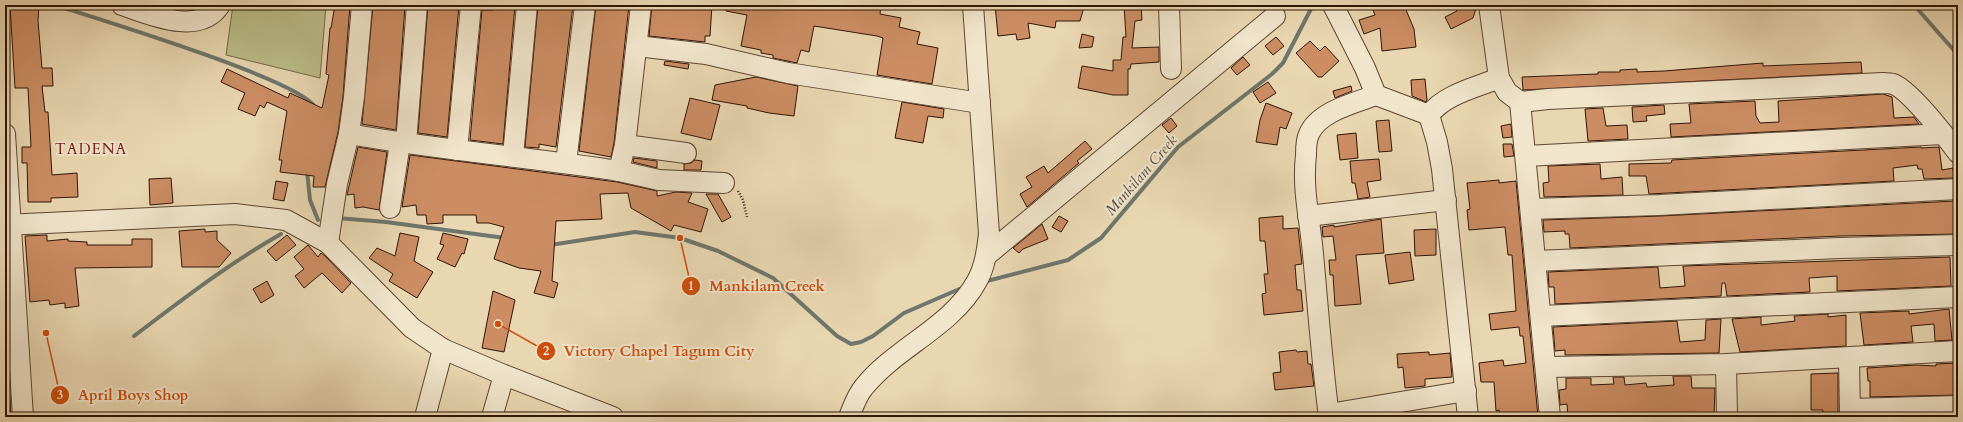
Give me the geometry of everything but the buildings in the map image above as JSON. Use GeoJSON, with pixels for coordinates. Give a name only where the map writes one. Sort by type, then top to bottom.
{"type":"FeatureCollection","features":[{"type":"Feature","properties":{"kind":"street"},"geometry":{"type":"LineString","coordinates":[[122,5],[156,16],[180,21],[196,21],[207,17],[220,5]]}},
{"type":"Feature","properties":{"kind":"street"},"geometry":{"type":"LineString","coordinates":[[328,243],[337,184],[349,134],[354,97],[362,5]]}},
{"type":"Feature","properties":{"kind":"street"},"geometry":{"type":"LineString","coordinates":[[390,208],[403,143],[416,5]]}},
{"type":"Feature","properties":{"kind":"street"},"geometry":{"type":"LineString","coordinates":[[456,150],[471,5]]}},
{"type":"Feature","properties":{"kind":"street"},"geometry":{"type":"LineString","coordinates":[[513,156],[527,5]]}},
{"type":"Feature","properties":{"kind":"street"},"geometry":{"type":"LineString","coordinates":[[566,163],[585,5]]}},
{"type":"Feature","properties":{"kind":"street"},"geometry":{"type":"LineString","coordinates":[[619,172],[625,145],[641,5]]}},
{"type":"Feature","properties":{"kind":"street"},"geometry":{"type":"LineString","coordinates":[[849,417],[863,388],[877,372],[946,317],[966,297],[978,280],[986,255],[989,234],[973,5]]}},
{"type":"Feature","properties":{"kind":"street"},"geometry":{"type":"LineString","coordinates":[[1169,5],[1171,69]]}},
{"type":"Feature","properties":{"kind":"street"},"geometry":{"type":"LineString","coordinates":[[1332,5],[1365,68],[1376,95]]}},
{"type":"Feature","properties":{"kind":"street"},"geometry":{"type":"LineString","coordinates":[[1489,5],[1499,78],[1507,92],[1520,102],[1548,99],[1883,83],[1893,84],[1902,89],[1943,134],[1958,153]]}},
{"type":"Feature","properties":{"kind":"street"},"geometry":{"type":"LineString","coordinates":[[986,255],[1275,16]]}},
{"type":"Feature","properties":{"kind":"street"},"geometry":{"type":"LineString","coordinates":[[637,46],[706,54],[788,73],[980,103]]}},
{"type":"Feature","properties":{"kind":"street"},"geometry":{"type":"LineString","coordinates":[[1429,115],[1436,106],[1444,100],[1499,78]]}},
{"type":"Feature","properties":{"kind":"street"},"geometry":{"type":"LineString","coordinates":[[1429,115],[1376,95],[1328,115],[1315,124],[1309,134],[1304,172],[1304,197],[1308,216],[1329,415],[1466,391]]}},
{"type":"Feature","properties":{"kind":"street"},"geometry":{"type":"LineString","coordinates":[[1520,102],[1547,367],[1550,417]]}},
{"type":"Feature","properties":{"kind":"street"},"geometry":{"type":"LineString","coordinates":[[1429,115],[1438,149],[1446,200],[1468,417]]}},
{"type":"Feature","properties":{"kind":"street"},"geometry":{"type":"LineString","coordinates":[[5,134],[12,343],[24,417]]}},
{"type":"Feature","properties":{"kind":"street"},"geometry":{"type":"LineString","coordinates":[[349,134],[403,143],[566,163],[659,180],[724,182]]}},
{"type":"Feature","properties":{"kind":"street"},"geometry":{"type":"LineString","coordinates":[[1526,156],[1943,134]]}},
{"type":"Feature","properties":{"kind":"street"},"geometry":{"type":"LineString","coordinates":[[625,145],[686,153]]}},
{"type":"Feature","properties":{"kind":"street"},"geometry":{"type":"LineString","coordinates":[[1530,209],[1666,205],[1958,189]]}},
{"type":"Feature","properties":{"kind":"street"},"geometry":{"type":"LineString","coordinates":[[1308,216],[1446,200]]}},
{"type":"Feature","properties":{"kind":"street"},"geometry":{"type":"LineString","coordinates":[[8,225],[235,214],[286,220],[328,243],[412,328],[443,349],[504,375],[612,417]]}},
{"type":"Feature","properties":{"kind":"street"},"geometry":{"type":"LineString","coordinates":[[1535,261],[1824,248],[1958,245]]}},
{"type":"Feature","properties":{"kind":"street"},"geometry":{"type":"LineString","coordinates":[[1542,316],[1958,297]]}},
{"type":"Feature","properties":{"kind":"street"},"geometry":{"type":"LineString","coordinates":[[425,417],[443,349]]}},
{"type":"Feature","properties":{"kind":"street"},"geometry":{"type":"LineString","coordinates":[[1547,367],[1726,364],[1849,358],[1958,350]]}},
{"type":"Feature","properties":{"kind":"street"},"geometry":{"type":"LineString","coordinates":[[1849,358],[1850,413],[1958,406]]}},
{"type":"Feature","properties":{"kind":"street"},"geometry":{"type":"LineString","coordinates":[[1726,364],[1727,417]]}},
{"type":"Feature","properties":{"kind":"street"},"geometry":{"type":"LineString","coordinates":[[492,417],[504,375]]}},
{"type":"Feature","properties":{"kind":"path"},"geometry":{"type":"LineString","coordinates":[[724,182],[738,190],[743,200],[747,217]]}},
{"type":"Feature","properties":{"kind":"green space"},"geometry":{"type":"Polygon","coordinates":[[[233,5],[326,5],[320,78],[226,55],[233,5]]]}},
{"type":"Feature","properties":{"kind":"waterway"},"geometry":{"type":"LineString","coordinates":[[55,5],[237,66],[301,95],[315,107]]}},
{"type":"Feature","properties":{"kind":"waterway","name":"Mankilam Creek"},"geometry":{"type":"LineString","coordinates":[[987,281],[1068,260],[1101,238],[1178,147],[1272,74],[1283,63],[1313,5]]}},
{"type":"Feature","properties":{"kind":"waterway","name":"Mankilam Creek"},"geometry":{"type":"LineString","coordinates":[[1914,5],[1958,55]]}},
{"type":"Feature","properties":{"kind":"waterway"},"geometry":{"type":"LineString","coordinates":[[307,171],[310,200],[318,220]]}},
{"type":"Feature","properties":{"kind":"waterway","name":"Mankilam Creek"},"geometry":{"type":"LineString","coordinates":[[337,218],[386,222],[505,238]]}},
{"type":"Feature","properties":{"kind":"waterway","name":"Mankilam Creek"},"geometry":{"type":"LineString","coordinates":[[550,245],[635,232],[680,238],[718,251],[773,278],[837,336],[851,344],[861,342],[873,336],[904,313],[964,287]]}},
{"type":"Feature","properties":{"kind":"waterway"},"geometry":{"type":"LineString","coordinates":[[134,336],[224,270],[281,234]]}},
{"type":"Feature","properties":{"kind":"place","name":"Mankilam Creek"},"geometry":{"type":"Point","coordinates":[680,238]}},
{"type":"Feature","properties":{"kind":"place","name":"Victory Chapel Tagum City"},"geometry":{"type":"Point","coordinates":[498,324]}},
{"type":"Feature","properties":{"kind":"place","name":"April Boys Shop"},"geometry":{"type":"Point","coordinates":[46,333]}},
{"type":"Feature","properties":{"kind":"district","name":"TADENA"},"geometry":{"type":"Point","coordinates":[91,149]}}]}
